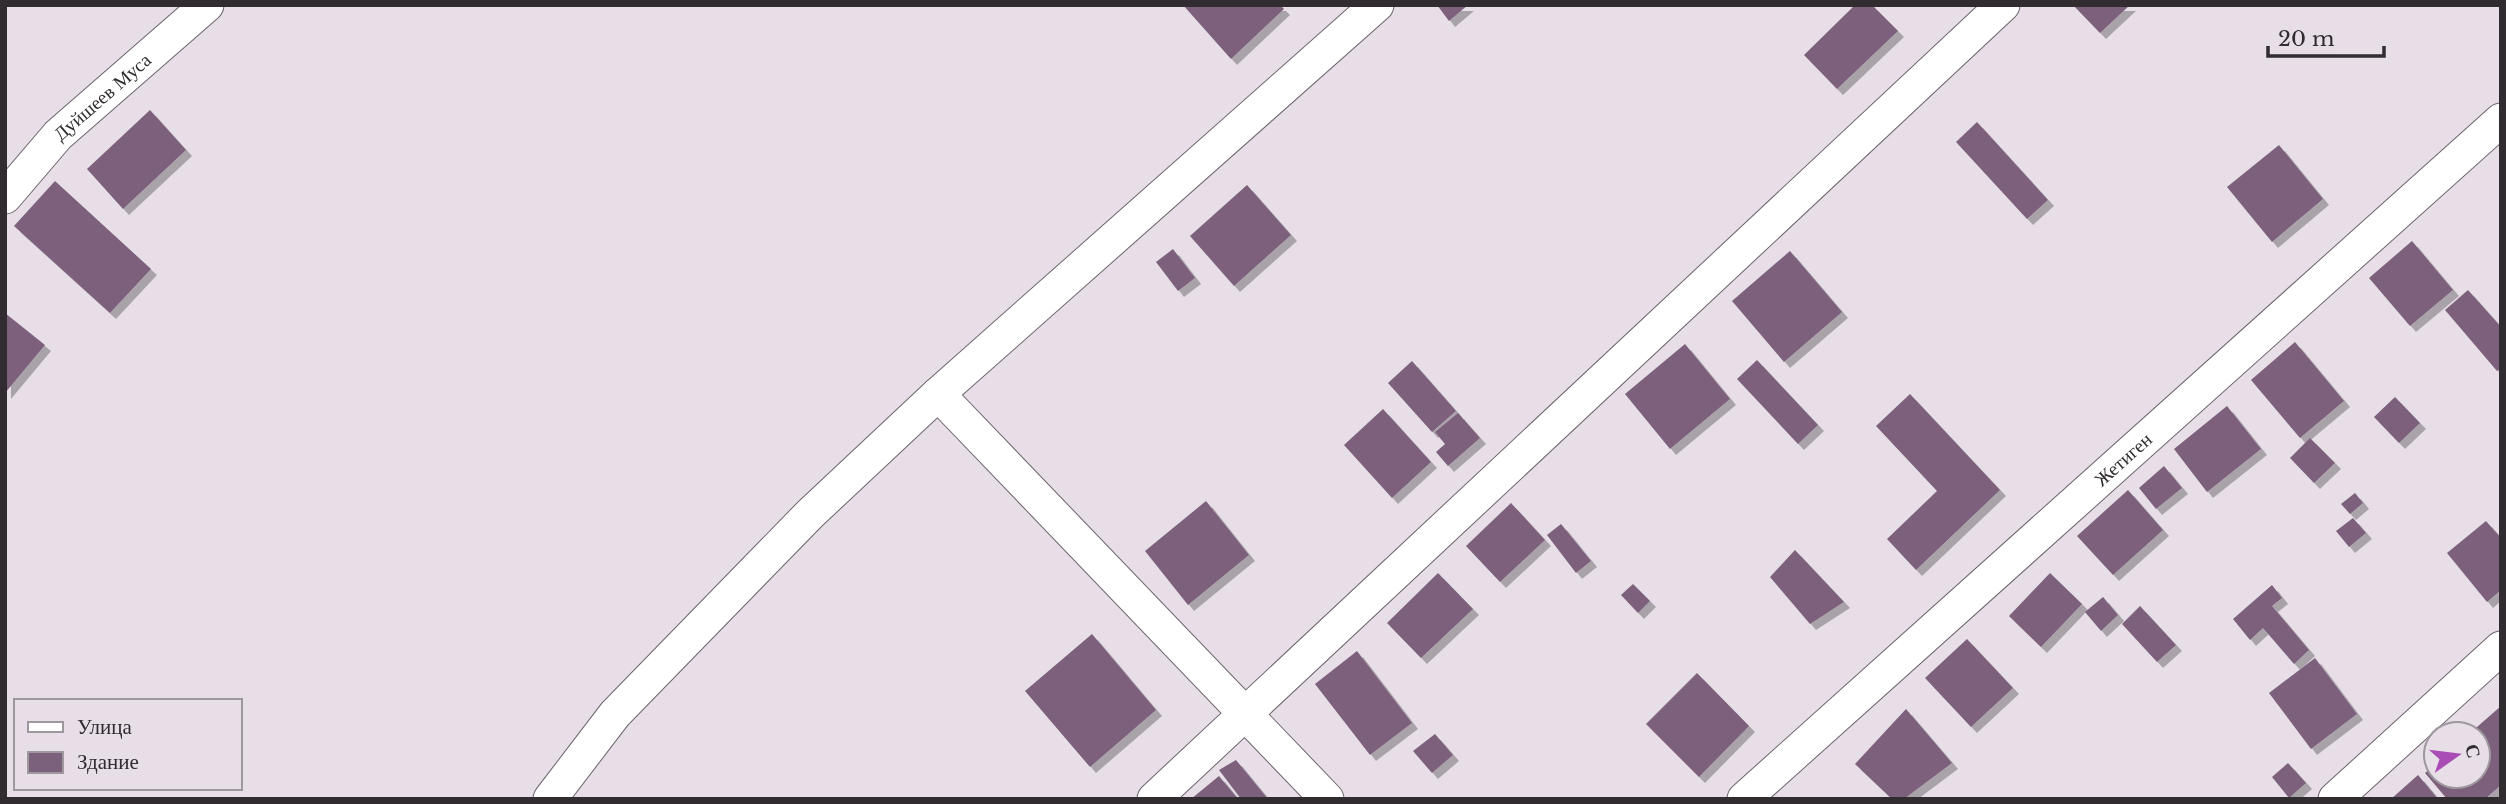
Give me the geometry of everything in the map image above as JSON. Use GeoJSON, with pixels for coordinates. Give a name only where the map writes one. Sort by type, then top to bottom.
{"type":"FeatureCollection","features":[{"type":"Feature","properties":{"kind":"street","name":"Дуйшеев Муса"},"geometry":{"type":"LineString","coordinates":[[5,197],[58,135],[208,5]]}},
{"type":"Feature","properties":{"kind":"street"},"geometry":{"type":"LineString","coordinates":[[550,799],[615,714],[810,514],[938,394],[1377,5]]}},
{"type":"Feature","properties":{"kind":"street"},"geometry":{"type":"LineString","coordinates":[[1154,799],[2003,5]]}},
{"type":"Feature","properties":{"kind":"street","name":"Жетиген"},"geometry":{"type":"LineString","coordinates":[[1744,799],[2501,120]]}},
{"type":"Feature","properties":{"kind":"street"},"geometry":{"type":"LineString","coordinates":[[938,394],[1327,799]]}},
{"type":"Feature","properties":{"kind":"street"},"geometry":{"type":"LineString","coordinates":[[2335,799],[2501,648]]}},
{"type":"Feature","properties":{"kind":"building"},"geometry":{"type":"Polygon","coordinates":[[[1183,5],[1280,5],[1284,9],[1231,59],[1183,5]]]}},
{"type":"Feature","properties":{"kind":"building"},"geometry":{"type":"Polygon","coordinates":[[[1437,5],[1468,5],[1449,21],[1437,5]]]}},
{"type":"Feature","properties":{"kind":"building"},"geometry":{"type":"Polygon","coordinates":[[[1855,5],[1872,5],[1898,31],[1837,89],[1804,55],[1855,5]]]}},
{"type":"Feature","properties":{"kind":"building"},"geometry":{"type":"Polygon","coordinates":[[[2073,5],[2130,5],[2100,33],[2073,5]]]}},
{"type":"Feature","properties":{"kind":"building"},"geometry":{"type":"Polygon","coordinates":[[[150,110],[186,150],[123,209],[87,169],[150,110]]]}},
{"type":"Feature","properties":{"kind":"building"},"geometry":{"type":"Polygon","coordinates":[[[1977,122],[2048,200],[2027,219],[1956,142],[1977,122]]]}},
{"type":"Feature","properties":{"kind":"building"},"geometry":{"type":"Polygon","coordinates":[[[2279,145],[2323,199],[2272,242],[2227,187],[2279,145]]]}},
{"type":"Feature","properties":{"kind":"building"},"geometry":{"type":"Polygon","coordinates":[[[55,181],[151,269],[110,313],[14,226],[55,181]]]}},
{"type":"Feature","properties":{"kind":"building"},"geometry":{"type":"Polygon","coordinates":[[[1247,185],[1291,235],[1234,286],[1190,236],[1247,185]]]}},
{"type":"Feature","properties":{"kind":"building"},"geometry":{"type":"Polygon","coordinates":[[[2412,241],[2453,290],[2410,326],[2369,278],[2412,241]]]}},
{"type":"Feature","properties":{"kind":"building"},"geometry":{"type":"Polygon","coordinates":[[[1173,249],[1195,278],[1178,291],[1156,262],[1173,249]]]}},
{"type":"Feature","properties":{"kind":"building"},"geometry":{"type":"Polygon","coordinates":[[[1790,251],[1842,312],[1784,362],[1732,301],[1790,251]]]}},
{"type":"Feature","properties":{"kind":"building"},"geometry":{"type":"Polygon","coordinates":[[[2468,290],[2501,327],[2501,368],[2497,371],[2445,310],[2468,290]]]}},
{"type":"Feature","properties":{"kind":"building"},"geometry":{"type":"Polygon","coordinates":[[[5,313],[45,345],[5,393],[5,313]]]}},
{"type":"Feature","properties":{"kind":"building"},"geometry":{"type":"Polygon","coordinates":[[[2295,342],[2344,401],[2300,438],[2251,380],[2295,342]]]}},
{"type":"Feature","properties":{"kind":"building"},"geometry":{"type":"Polygon","coordinates":[[[1685,344],[1730,399],[1670,449],[1625,394],[1685,344]]]}},
{"type":"Feature","properties":{"kind":"building"},"geometry":{"type":"Polygon","coordinates":[[[1757,360],[1818,425],[1798,444],[1737,379],[1757,360]]]}},
{"type":"Feature","properties":{"kind":"building"},"geometry":{"type":"Polygon","coordinates":[[[1412,361],[1456,411],[1432,432],[1388,383],[1412,361]]]}},
{"type":"Feature","properties":{"kind":"building"},"geometry":{"type":"Polygon","coordinates":[[[1910,394],[2000,490],[1916,570],[1887,539],[1937,491],[1876,426],[1910,394]]]}},
{"type":"Feature","properties":{"kind":"building"},"geometry":{"type":"Polygon","coordinates":[[[2395,397],[2420,423],[2399,443],[2374,417],[2395,397]]]}},
{"type":"Feature","properties":{"kind":"building"},"geometry":{"type":"Polygon","coordinates":[[[2227,406],[2261,449],[2207,492],[2174,449],[2227,406]]]}},
{"type":"Feature","properties":{"kind":"building"},"geometry":{"type":"Polygon","coordinates":[[[1383,409],[1431,462],[1392,498],[1344,445],[1383,409]]]}},
{"type":"Feature","properties":{"kind":"building"},"geometry":{"type":"Polygon","coordinates":[[[1458,413],[1480,438],[1448,466],[1436,452],[1445,444],[1435,432],[1458,413]]]}},
{"type":"Feature","properties":{"kind":"building"},"geometry":{"type":"Polygon","coordinates":[[[2310,438],[2335,463],[2314,483],[2290,458],[2310,438]]]}},
{"type":"Feature","properties":{"kind":"building"},"geometry":{"type":"Polygon","coordinates":[[[2164,466],[2182,488],[2156,509],[2139,488],[2164,466]]]}},
{"type":"Feature","properties":{"kind":"building"},"geometry":{"type":"Polygon","coordinates":[[[2128,490],[2163,530],[2113,575],[2077,536],[2128,490]]]}},
{"type":"Feature","properties":{"kind":"building"},"geometry":{"type":"Polygon","coordinates":[[[2355,493],[2363,503],[2350,514],[2341,504],[2355,493]]]}},
{"type":"Feature","properties":{"kind":"building"},"geometry":{"type":"Polygon","coordinates":[[[1206,501],[1249,555],[1188,605],[1145,551],[1206,501]]]}},
{"type":"Feature","properties":{"kind":"building"},"geometry":{"type":"Polygon","coordinates":[[[1511,503],[1545,540],[1500,582],[1466,546],[1511,503]]]}},
{"type":"Feature","properties":{"kind":"building"},"geometry":{"type":"Polygon","coordinates":[[[2353,518],[2366,533],[2349,547],[2336,531],[2353,518]]]}},
{"type":"Feature","properties":{"kind":"building"},"geometry":{"type":"Polygon","coordinates":[[[2486,521],[2501,538],[2501,590],[2487,602],[2447,553],[2486,521]]]}},
{"type":"Feature","properties":{"kind":"building"},"geometry":{"type":"Polygon","coordinates":[[[1561,524],[1591,561],[1576,573],[1547,535],[1561,524]]]}},
{"type":"Feature","properties":{"kind":"building"},"geometry":{"type":"Polygon","coordinates":[[[1795,550],[1844,602],[1810,624],[1770,577],[1795,550]]]}},
{"type":"Feature","properties":{"kind":"building"},"geometry":{"type":"Polygon","coordinates":[[[1438,573],[1473,609],[1421,658],[1387,623],[1438,573]]]}},
{"type":"Feature","properties":{"kind":"building"},"geometry":{"type":"Polygon","coordinates":[[[2050,573],[2082,604],[2041,647],[2009,616],[2050,573]]]}},
{"type":"Feature","properties":{"kind":"building"},"geometry":{"type":"Polygon","coordinates":[[[1633,584],[1650,601],[1638,613],[1621,595],[1633,584]]]}},
{"type":"Feature","properties":{"kind":"building"},"geometry":{"type":"Polygon","coordinates":[[[2272,585],[2282,598],[2272,606],[2309,650],[2294,664],[2263,628],[2250,640],[2233,619],[2272,585]]]}},
{"type":"Feature","properties":{"kind":"building"},"geometry":{"type":"Polygon","coordinates":[[[2103,597],[2118,615],[2101,631],[2085,612],[2103,597]]]}},
{"type":"Feature","properties":{"kind":"building"},"geometry":{"type":"Polygon","coordinates":[[[2140,606],[2176,645],[2157,662],[2122,624],[2140,606]]]}},
{"type":"Feature","properties":{"kind":"building"},"geometry":{"type":"Polygon","coordinates":[[[1092,634],[1156,710],[1090,767],[1025,691],[1092,634]]]}},
{"type":"Feature","properties":{"kind":"building"},"geometry":{"type":"Polygon","coordinates":[[[1967,639],[2013,688],[1971,727],[1925,678],[1967,639]]]}},
{"type":"Feature","properties":{"kind":"building"},"geometry":{"type":"Polygon","coordinates":[[[1357,651],[1412,723],[1370,755],[1315,684],[1357,651]]]}},
{"type":"Feature","properties":{"kind":"building"},"geometry":{"type":"Polygon","coordinates":[[[2315,658],[2357,714],[2311,749],[2269,693],[2315,658]]]}},
{"type":"Feature","properties":{"kind":"building"},"geometry":{"type":"Polygon","coordinates":[[[1697,673],[1749,726],[1699,777],[1646,724],[1697,673]]]}},
{"type":"Feature","properties":{"kind":"building"},"geometry":{"type":"Polygon","coordinates":[[[2501,706],[2501,785],[2485,799],[2447,799],[2439,790],[2492,790],[2492,720],[2485,720],[2501,706]]]}},
{"type":"Feature","properties":{"kind":"building"},"geometry":{"type":"Polygon","coordinates":[[[1906,709],[1952,763],[1904,799],[1892,799],[1855,764],[1906,709]]]}},
{"type":"Feature","properties":{"kind":"building"},"geometry":{"type":"Polygon","coordinates":[[[1435,734],[1453,755],[1432,773],[1413,751],[1435,734]]]}},
{"type":"Feature","properties":{"kind":"building"},"geometry":{"type":"Polygon","coordinates":[[[1236,760],[1268,799],[1241,799],[1219,770],[1236,760]]]}},
{"type":"Feature","properties":{"kind":"building"},"geometry":{"type":"Polygon","coordinates":[[[2288,763],[2306,783],[2289,798],[2272,777],[2288,763]]]}},
{"type":"Feature","properties":{"kind":"building"},"geometry":{"type":"Polygon","coordinates":[[[2418,775],[2422,780],[2422,790],[2430,790],[2438,799],[2391,799],[2418,775]]]}},
{"type":"Feature","properties":{"kind":"building"},"geometry":{"type":"Polygon","coordinates":[[[1219,776],[1238,799],[1191,799],[1219,776]]]}}]}
